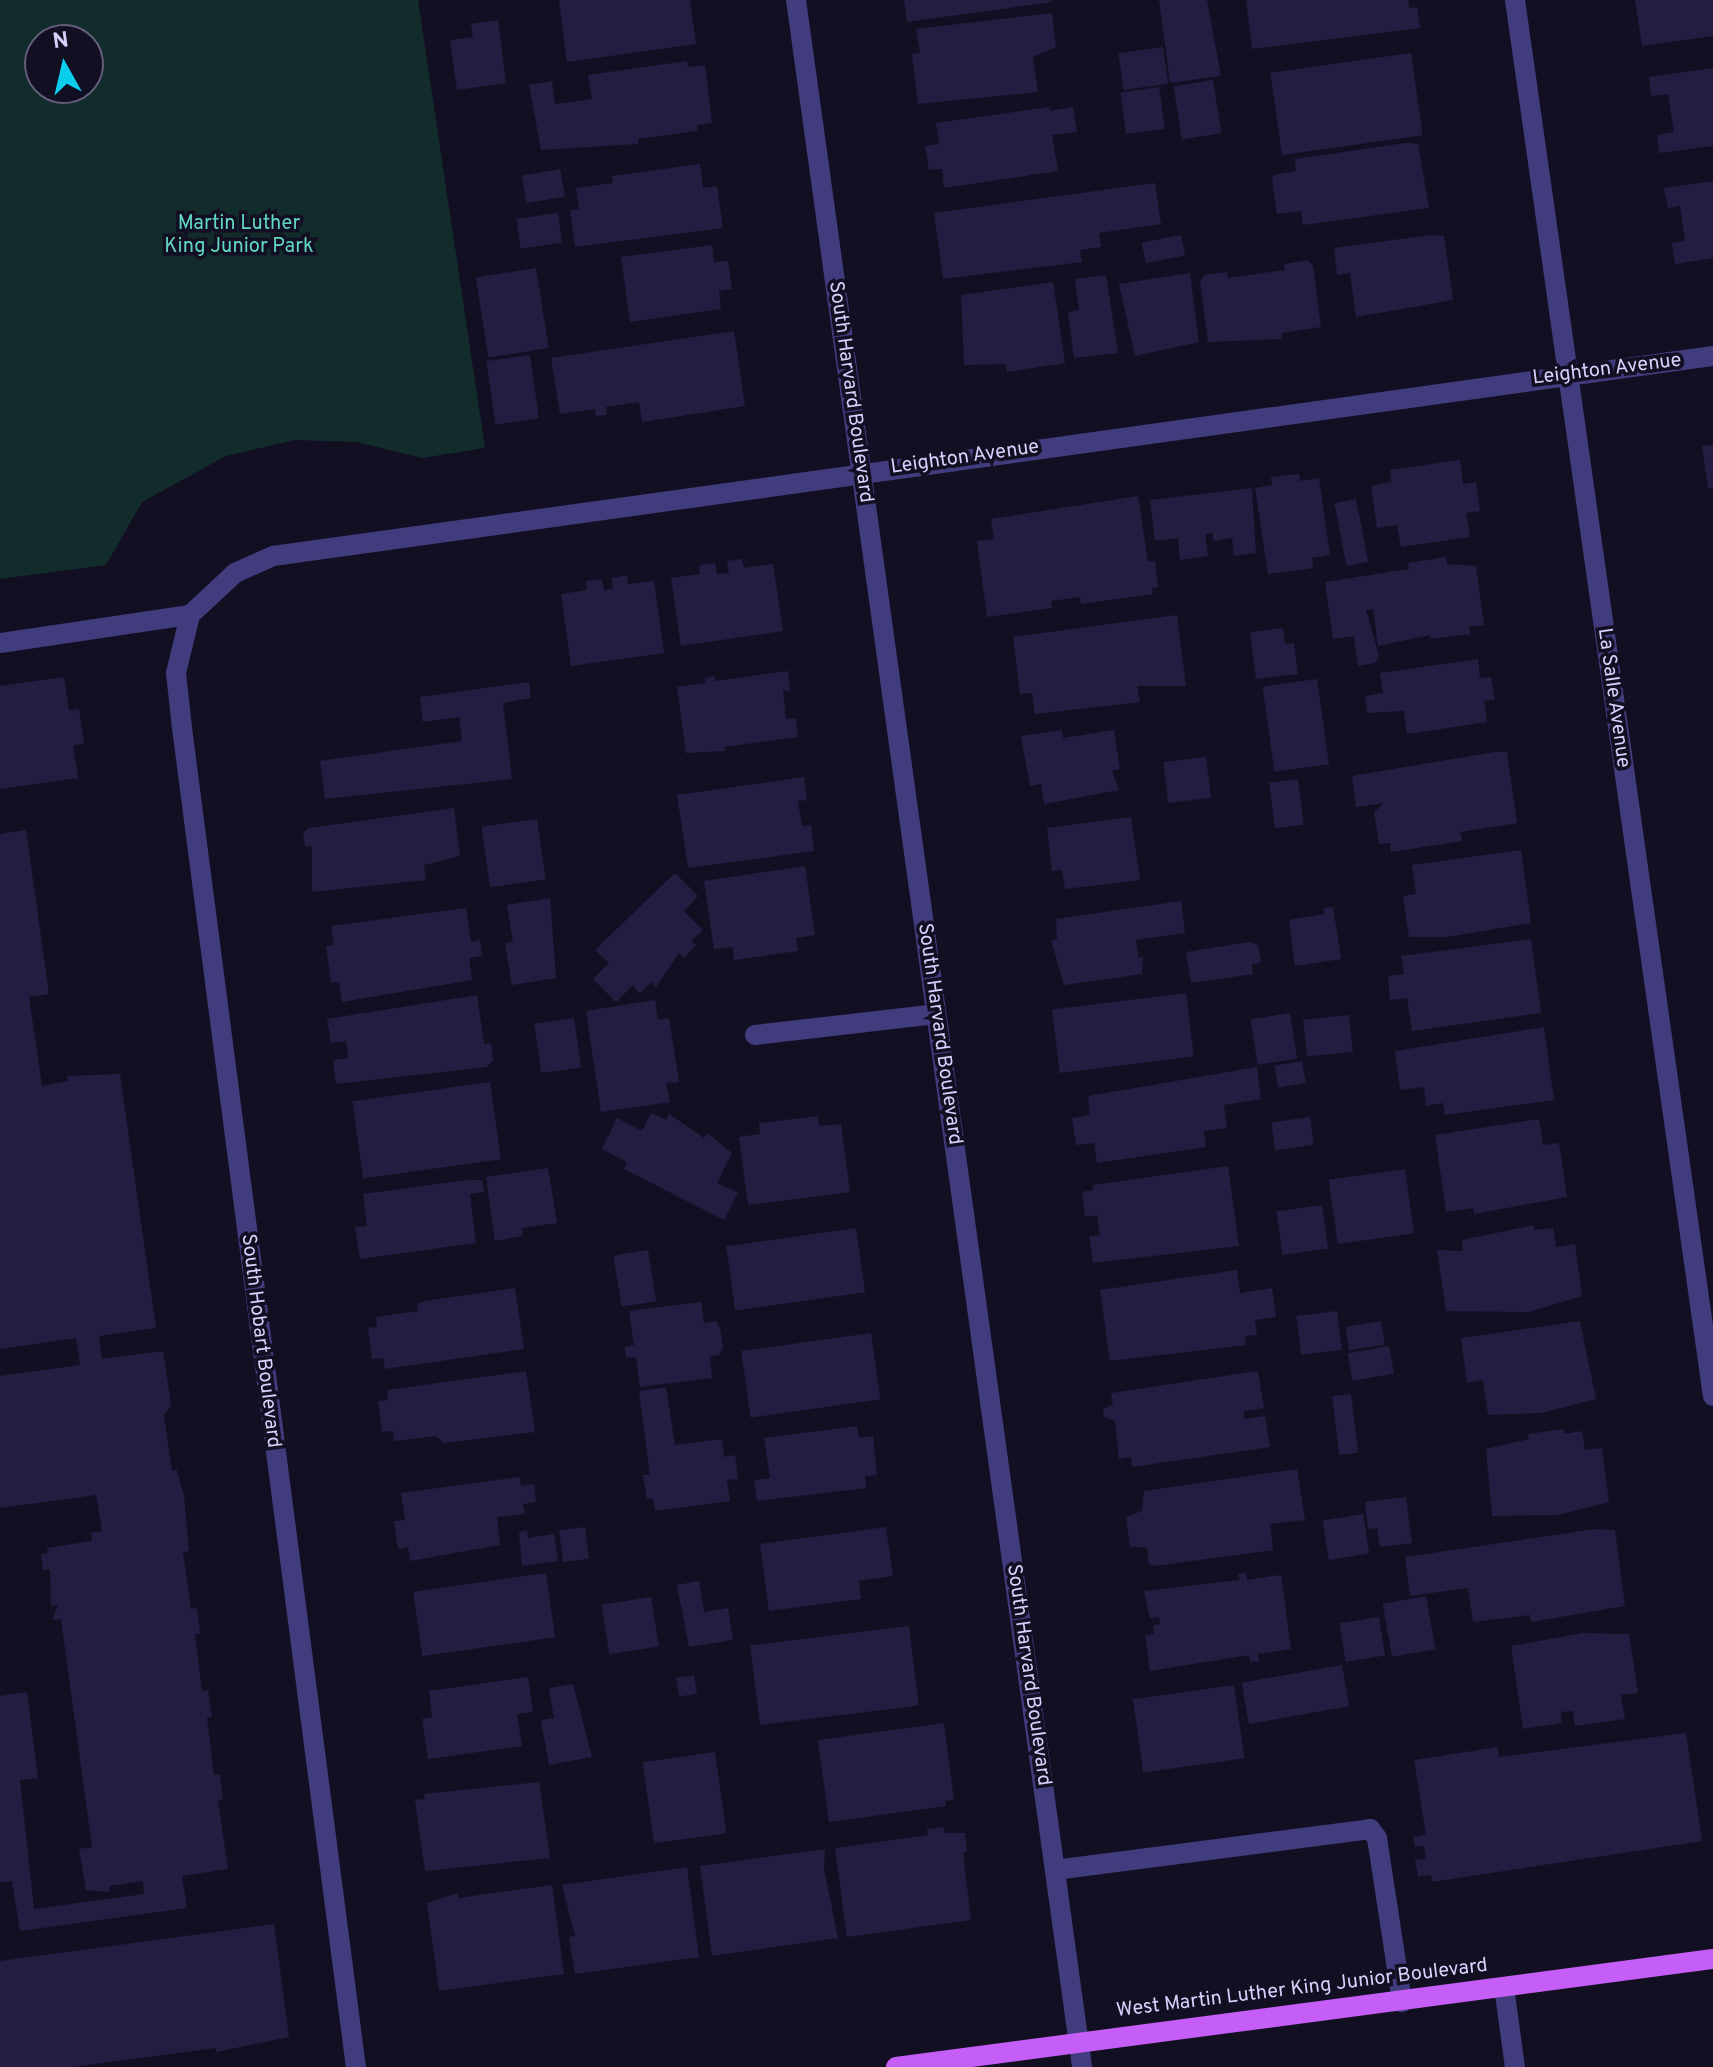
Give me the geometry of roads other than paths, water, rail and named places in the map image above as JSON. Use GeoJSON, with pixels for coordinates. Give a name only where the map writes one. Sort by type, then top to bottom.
{"type":"FeatureCollection","features":[{"type":"Feature","properties":{"kind":"main road","name":"West Martin Luther King Junior Boulevard"},"geometry":{"type":"LineString","coordinates":[[896,2067],[1713,1959]]}},
{"type":"Feature","properties":{"kind":"street","name":"South Harvard Boulevard"},"geometry":{"type":"LineString","coordinates":[[796,0],[1082,2067]]}},
{"type":"Feature","properties":{"kind":"street","name":"La Salle Avenue"},"geometry":{"type":"LineString","coordinates":[[1515,0],[1713,1396]]}},
{"type":"Feature","properties":{"kind":"street","name":"Leighton Avenue"},"geometry":{"type":"LineString","coordinates":[[190,615],[235,573],[273,556],[1713,356]]}},
{"type":"Feature","properties":{"kind":"street"},"geometry":{"type":"LineString","coordinates":[[0,643],[190,615]]}},
{"type":"Feature","properties":{"kind":"street","name":"South Hobart Boulevard"},"geometry":{"type":"LineString","coordinates":[[190,615],[176,673],[182,728],[356,2067]]}},
{"type":"Feature","properties":{"kind":"street"},"geometry":{"type":"LineString","coordinates":[[755,1035],[936,1014]]}},
{"type":"Feature","properties":{"kind":"street"},"geometry":{"type":"LineString","coordinates":[[1055,1870],[1370,1829],[1377,1838],[1402,2002]]}},
{"type":"Feature","properties":{"kind":"street"},"geometry":{"type":"LineString","coordinates":[[1504,1987],[1515,2067]]}},
{"type":"Feature","properties":{"kind":"park label","name":"Martin Luther King Junior Park"},"geometry":{"type":"Point","coordinates":[239,236]}}]}
